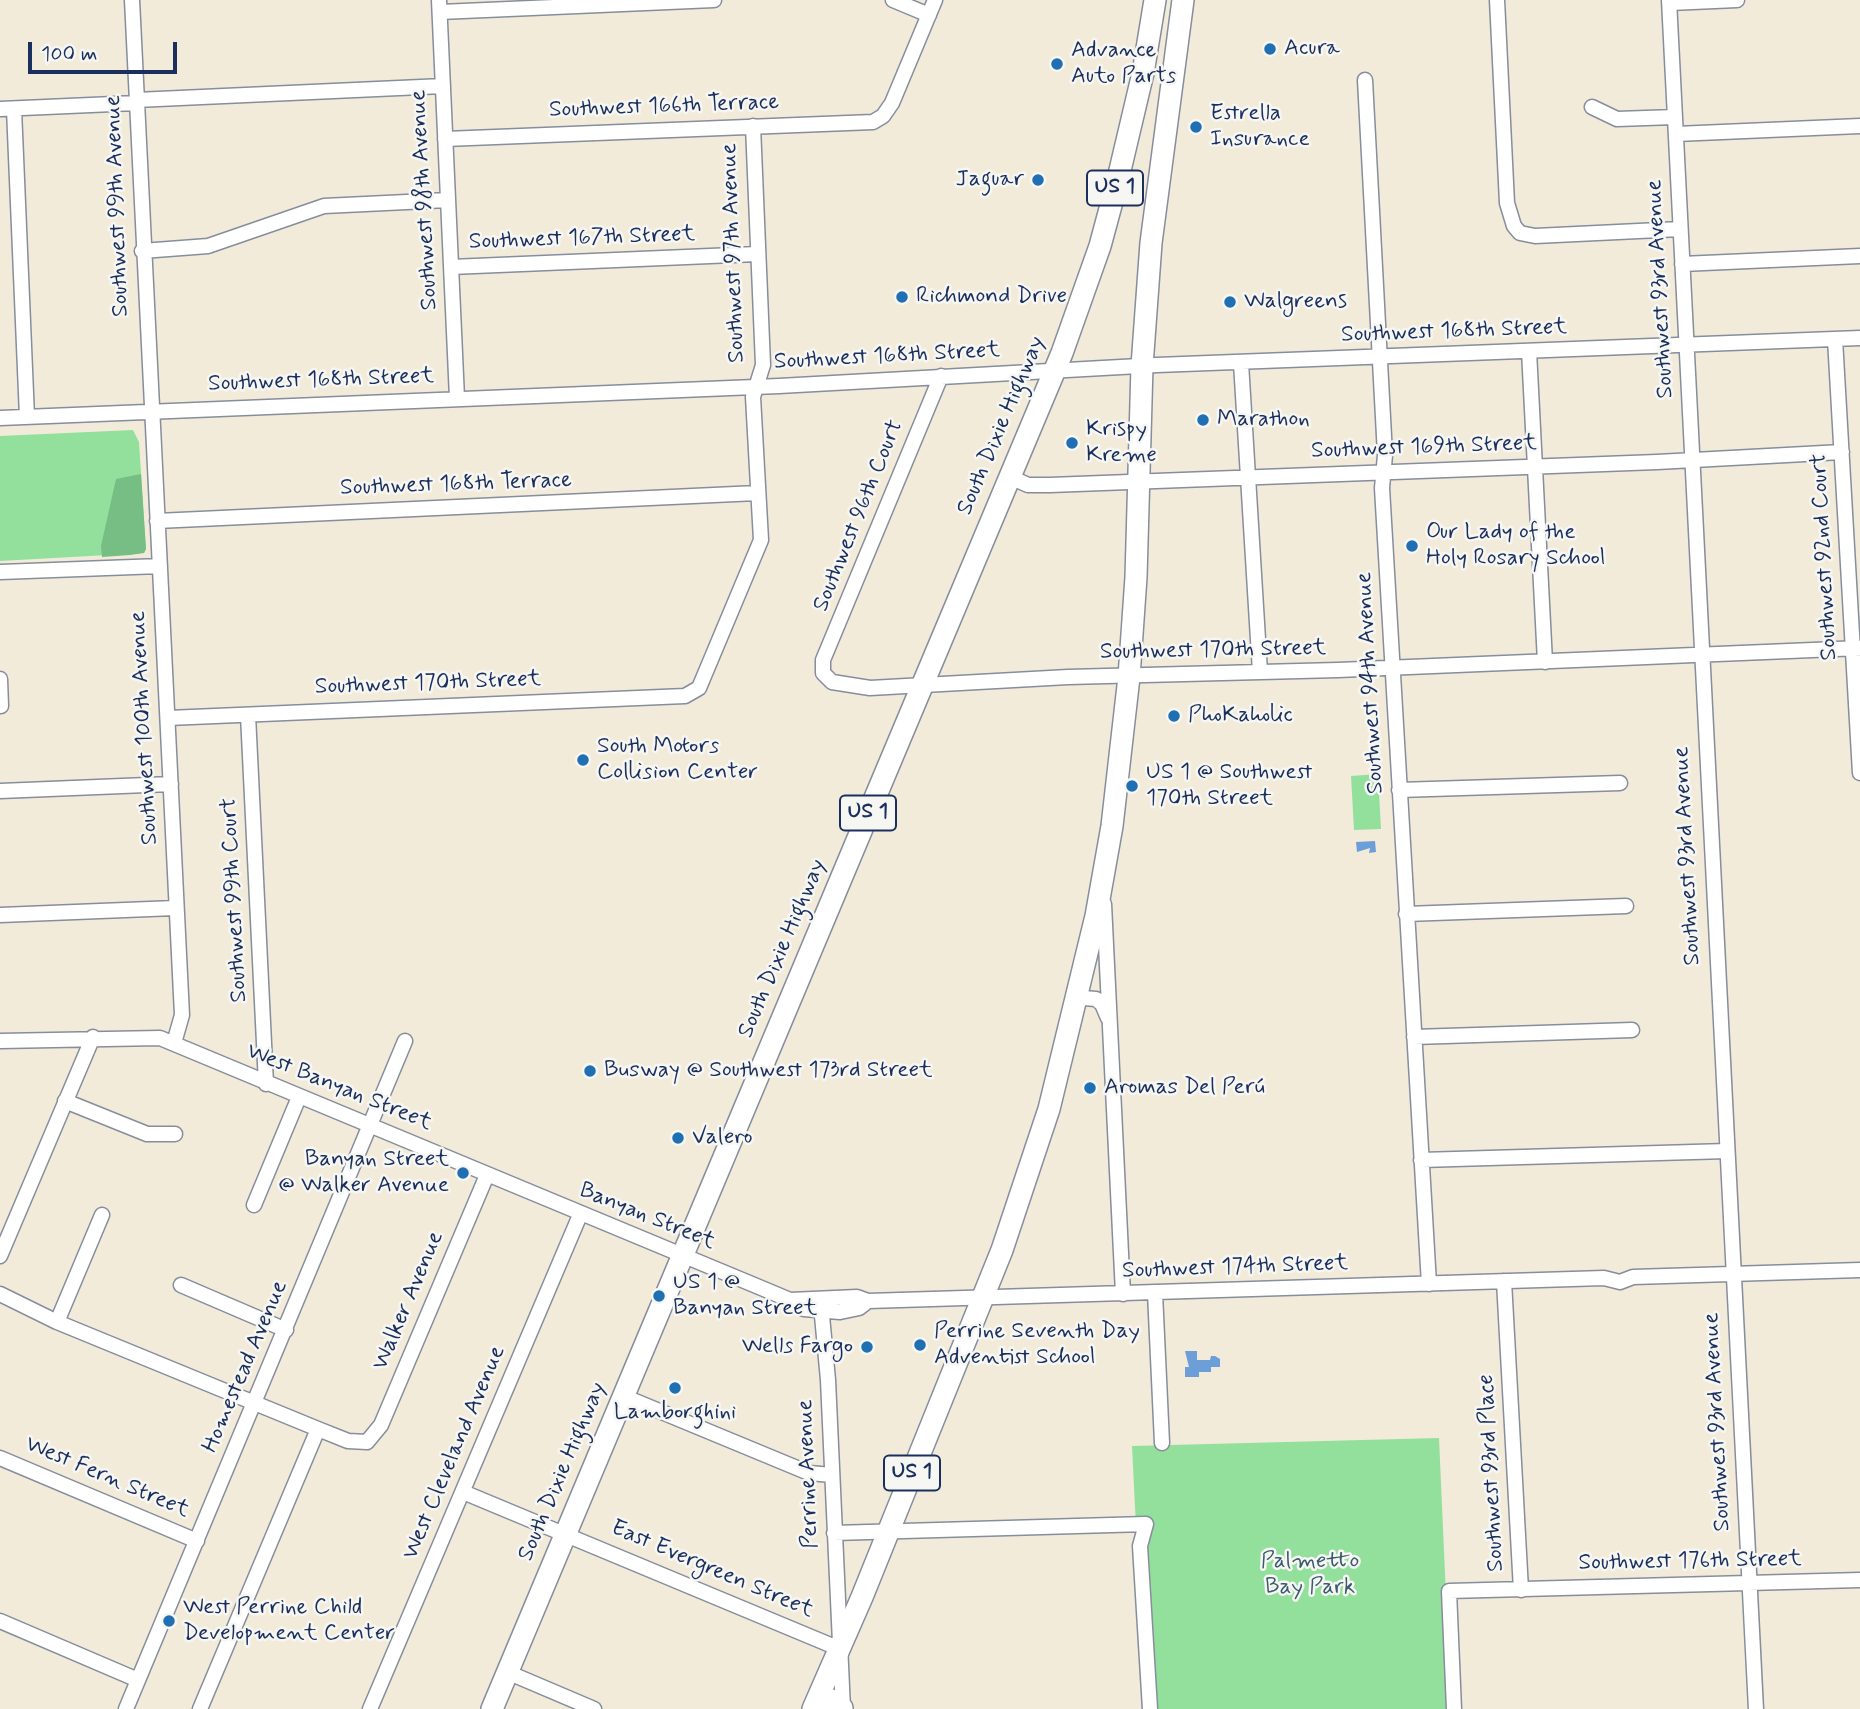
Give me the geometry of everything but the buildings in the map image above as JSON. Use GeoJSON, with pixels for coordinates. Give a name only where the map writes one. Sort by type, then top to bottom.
{"type":"FeatureCollection","features":[{"type":"Feature","properties":{"kind":"highway","name":"South Dixie Highway"},"geometry":{"type":"LineString","coordinates":[[492,1709],[1055,370],[1100,247],[1134,115],[1155,0]]}},
{"type":"Feature","properties":{"kind":"highway","name":"US 1"},"geometry":{"type":"LineString","coordinates":[[814,1706],[984,1298],[1037,1148],[1077,1002],[1117,790],[1129,677],[1142,366],[1151,243],[1183,0]]}},
{"type":"Feature","properties":{"kind":"highway"},"geometry":{"type":"LineString","coordinates":[[1134,115],[1165,121]]}},
{"type":"Feature","properties":{"kind":"highway"},"geometry":{"type":"LineString","coordinates":[[814,1706],[832,1700],[842,1709]]}},
{"type":"Feature","properties":{"kind":"street","name":"Southwest 99th Avenue"},"geometry":{"type":"LineString","coordinates":[[132,0],[150,411]]}},
{"type":"Feature","properties":{"kind":"street"},"geometry":{"type":"LineString","coordinates":[[440,6],[714,0]]}},
{"type":"Feature","properties":{"kind":"street"},"geometry":{"type":"LineString","coordinates":[[893,0],[929,15],[935,0]]}},
{"type":"Feature","properties":{"kind":"street"},"geometry":{"type":"LineString","coordinates":[[1497,0],[1507,203],[1511,222],[1520,233],[1535,236],[1680,229]]}},
{"type":"Feature","properties":{"kind":"street"},"geometry":{"type":"LineString","coordinates":[[1669,1],[1737,0]]}},
{"type":"Feature","properties":{"kind":"street","name":"Southwest 93rd Avenue"},"geometry":{"type":"LineString","coordinates":[[1669,1],[1756,1709]]}},
{"type":"Feature","properties":{"kind":"street","name":"Southwest 98th Avenue"},"geometry":{"type":"LineString","coordinates":[[440,6],[457,398]]}},
{"type":"Feature","properties":{"kind":"street","name":"Southwest 166th Terrace"},"geometry":{"type":"LineString","coordinates":[[445,139],[868,122],[883,116],[892,103],[929,15]]}},
{"type":"Feature","properties":{"kind":"street","name":"Southwest 94th Avenue"},"geometry":{"type":"LineString","coordinates":[[1365,79],[1399,790],[1429,1284]]}},
{"type":"Feature","properties":{"kind":"street"},"geometry":{"type":"LineString","coordinates":[[27,417],[7,109],[443,86]]}},
{"type":"Feature","properties":{"kind":"street"},"geometry":{"type":"LineString","coordinates":[[1592,107],[1617,119],[1675,117]]}},
{"type":"Feature","properties":{"kind":"street","name":"Southwest 97th Avenue"},"geometry":{"type":"LineString","coordinates":[[690,695],[705,678],[758,553],[762,533],[757,493],[753,397],[763,365],[753,126]]}},
{"type":"Feature","properties":{"kind":"street"},"geometry":{"type":"LineString","coordinates":[[1676,134],[1860,126]]}},
{"type":"Feature","properties":{"kind":"street"},"geometry":{"type":"LineString","coordinates":[[142,251],[208,246],[324,206],[448,200]]}},
{"type":"Feature","properties":{"kind":"street","name":"Southwest 167th Street"},"geometry":{"type":"LineString","coordinates":[[451,267],[757,254]]}},
{"type":"Feature","properties":{"kind":"street"},"geometry":{"type":"LineString","coordinates":[[1682,264],[1860,256]]}},
{"type":"Feature","properties":{"kind":"street","name":"Southwest 168th Street"},"geometry":{"type":"LineString","coordinates":[[0,418],[756,386],[1142,366],[1860,338]]}},
{"type":"Feature","properties":{"kind":"street","name":"Southwest 92nd Court"},"geometry":{"type":"LineString","coordinates":[[1835,339],[1857,649],[1860,772]]}},
{"type":"Feature","properties":{"kind":"street"},"geometry":{"type":"LineString","coordinates":[[1529,351],[1545,662]]}},
{"type":"Feature","properties":{"kind":"street"},"geometry":{"type":"LineString","coordinates":[[1241,362],[1260,673]]}},
{"type":"Feature","properties":{"kind":"street","name":"Southwest 96th Court"},"geometry":{"type":"LineString","coordinates":[[823,673],[825,654],[941,376]]}},
{"type":"Feature","properties":{"kind":"street","name":"Southwest 100th Avenue"},"geometry":{"type":"LineString","coordinates":[[150,411],[168,718],[181,1014],[174,1043]]}},
{"type":"Feature","properties":{"kind":"street","name":"Southwest 169th Street"},"geometry":{"type":"LineString","coordinates":[[1010,477],[1038,485],[1535,467],[1842,452]]}},
{"type":"Feature","properties":{"kind":"street","name":"Southwest 168th Terrace"},"geometry":{"type":"LineString","coordinates":[[157,521],[757,493]]}},
{"type":"Feature","properties":{"kind":"street"},"geometry":{"type":"LineString","coordinates":[[0,572],[160,566]]}},
{"type":"Feature","properties":{"kind":"street","name":"Southwest 170th Street"},"geometry":{"type":"LineString","coordinates":[[823,673],[832,682],[870,688],[1857,649]]}},
{"type":"Feature","properties":{"kind":"street"},"geometry":{"type":"LineString","coordinates":[[0,679],[1,706]]}},
{"type":"Feature","properties":{"kind":"street","name":"Southwest 170th Street"},"geometry":{"type":"LineString","coordinates":[[168,718],[690,695]]}},
{"type":"Feature","properties":{"kind":"street","name":"Southwest 99th Court"},"geometry":{"type":"LineString","coordinates":[[248,715],[266,1084]]}},
{"type":"Feature","properties":{"kind":"street"},"geometry":{"type":"LineString","coordinates":[[1399,790],[1620,783]]}},
{"type":"Feature","properties":{"kind":"street"},"geometry":{"type":"LineString","coordinates":[[0,791],[171,784]]}},
{"type":"Feature","properties":{"kind":"street"},"geometry":{"type":"LineString","coordinates":[[1102,878],[1123,1294]]}},
{"type":"Feature","properties":{"kind":"street"},"geometry":{"type":"LineString","coordinates":[[1406,914],[1626,906]]}},
{"type":"Feature","properties":{"kind":"street"},"geometry":{"type":"LineString","coordinates":[[0,915],[175,908]]}},
{"type":"Feature","properties":{"kind":"street"},"geometry":{"type":"LineString","coordinates":[[1077,1002],[1096,999],[1102,1004],[1109,1021]]}},
{"type":"Feature","properties":{"kind":"street"},"geometry":{"type":"LineString","coordinates":[[1414,1037],[1632,1030]]}},
{"type":"Feature","properties":{"kind":"street","name":"West Banyan Street"},"geometry":{"type":"LineString","coordinates":[[0,1041],[150,1036],[174,1043],[487,1175]]}},
{"type":"Feature","properties":{"kind":"street"},"geometry":{"type":"LineString","coordinates":[[0,1256],[93,1037]]}},
{"type":"Feature","properties":{"kind":"street","name":"Homestead Avenue"},"geometry":{"type":"LineString","coordinates":[[126,1709],[405,1041]]}},
{"type":"Feature","properties":{"kind":"street"},"geometry":{"type":"LineString","coordinates":[[254,1206],[299,1097]]}},
{"type":"Feature","properties":{"kind":"street"},"geometry":{"type":"LineString","coordinates":[[65,1101],[147,1134],[175,1134]]}},
{"type":"Feature","properties":{"kind":"street"},"geometry":{"type":"LineString","coordinates":[[1421,1160],[1727,1151]]}},
{"type":"Feature","properties":{"kind":"street","name":"Banyan Street"},"geometry":{"type":"LineString","coordinates":[[487,1175],[790,1300],[793,1306],[821,1305],[850,1311],[868,1301]]}},
{"type":"Feature","properties":{"kind":"street","name":"Walker Avenue"},"geometry":{"type":"LineString","coordinates":[[318,1429],[348,1441],[367,1442],[381,1425],[487,1175]]}},
{"type":"Feature","properties":{"kind":"street"},"geometry":{"type":"LineString","coordinates":[[57,1322],[102,1215]]}},
{"type":"Feature","properties":{"kind":"street","name":"West Cleveland Avenue"},"geometry":{"type":"LineString","coordinates":[[370,1709],[580,1215]]}},
{"type":"Feature","properties":{"kind":"street","name":"Southwest 174th Street"},"geometry":{"type":"LineString","coordinates":[[868,1301],[1604,1278],[1620,1282],[1633,1277],[1860,1270]]}},
{"type":"Feature","properties":{"kind":"street","name":"Southwest 93rd Place"},"geometry":{"type":"LineString","coordinates":[[1454,1709],[1449,1591],[1521,1590],[1504,1282]]}},
{"type":"Feature","properties":{"kind":"street"},"geometry":{"type":"LineString","coordinates":[[181,1285],[286,1330]]}},
{"type":"Feature","properties":{"kind":"street"},"geometry":{"type":"LineString","coordinates":[[1155,1293],[1162,1443]]}},
{"type":"Feature","properties":{"kind":"street"},"geometry":{"type":"LineString","coordinates":[[0,1294],[57,1322],[318,1429],[200,1709]]}},
{"type":"Feature","properties":{"kind":"street","name":"Perrine Avenue"},"geometry":{"type":"LineString","coordinates":[[821,1305],[830,1422],[840,1649]]}},
{"type":"Feature","properties":{"kind":"street"},"geometry":{"type":"LineString","coordinates":[[623,1396],[809,1473],[832,1475]]}},
{"type":"Feature","properties":{"kind":"street","name":"West Fern Street"},"geometry":{"type":"LineString","coordinates":[[0,1458],[197,1541]]}},
{"type":"Feature","properties":{"kind":"street","name":"East Evergreen Street"},"geometry":{"type":"LineString","coordinates":[[463,1492],[840,1649]]}},
{"type":"Feature","properties":{"kind":"street"},"geometry":{"type":"LineString","coordinates":[[834,1532],[1146,1524],[1140,1546],[1150,1709]]}},
{"type":"Feature","properties":{"kind":"street","name":"Southwest 176th Street"},"geometry":{"type":"LineString","coordinates":[[1521,1590],[1860,1580]]}},
{"type":"Feature","properties":{"kind":"street"},"geometry":{"type":"LineString","coordinates":[[0,1621],[138,1680]]}},
{"type":"Feature","properties":{"kind":"street"},"geometry":{"type":"LineString","coordinates":[[840,1649],[842,1709]]}},
{"type":"Feature","properties":{"kind":"street"},"geometry":{"type":"LineString","coordinates":[[508,1672],[594,1709]]}},
{"type":"Feature","properties":{"kind":"green space"},"geometry":{"type":"Polygon","coordinates":[[[133,430],[139,442],[146,549],[144,553],[0,561],[0,436],[133,430]]]}},
{"type":"Feature","properties":{"kind":"green space"},"geometry":{"type":"Polygon","coordinates":[[[141,474],[146,549],[144,553],[102,557],[101,546],[116,479],[141,474]]]}},
{"type":"Feature","properties":{"kind":"green space"},"geometry":{"type":"Polygon","coordinates":[[[1378,774],[1381,829],[1354,830],[1351,776],[1378,774]]]}},
{"type":"Feature","properties":{"kind":"green space","name":"Palmetto Bay Park"},"geometry":{"type":"Polygon","coordinates":[[[1439,1438],[1451,1709],[1145,1709],[1132,1446],[1439,1438]]]}},
{"type":"Feature","properties":{"kind":"water"},"geometry":{"type":"Polygon","coordinates":[[[1375,841],[1376,852],[1369,853],[1370,848],[1357,852],[1356,842],[1375,841]]]}},
{"type":"Feature","properties":{"kind":"water"},"geometry":{"type":"Polygon","coordinates":[[[1185,1351],[1197,1351],[1197,1360],[1210,1360],[1211,1356],[1215,1356],[1220,1359],[1220,1367],[1211,1367],[1211,1372],[1199,1372],[1199,1377],[1185,1377],[1185,1367],[1189,1367],[1185,1351]]]}},
{"type":"Feature","properties":{"kind":"place","name":"Acura"},"geometry":{"type":"Point","coordinates":[1270,49]}},
{"type":"Feature","properties":{"kind":"place","name":"Advance Auto Parts"},"geometry":{"type":"Point","coordinates":[1057,64]}},
{"type":"Feature","properties":{"kind":"place","name":"Estrella Insurance"},"geometry":{"type":"Point","coordinates":[1196,127]}},
{"type":"Feature","properties":{"kind":"place","name":"Jaguar"},"geometry":{"type":"Point","coordinates":[1038,180]}},
{"type":"Feature","properties":{"kind":"place","name":"Richmond Drive"},"geometry":{"type":"Point","coordinates":[902,297]}},
{"type":"Feature","properties":{"kind":"place","name":"Walgreens"},"geometry":{"type":"Point","coordinates":[1230,302]}},
{"type":"Feature","properties":{"kind":"place","name":"Marathon"},"geometry":{"type":"Point","coordinates":[1203,420]}},
{"type":"Feature","properties":{"kind":"place","name":"Krispy Kreme"},"geometry":{"type":"Point","coordinates":[1072,443]}},
{"type":"Feature","properties":{"kind":"place","name":"Our Lady of the Holy Rosary School"},"geometry":{"type":"Point","coordinates":[1412,546]}},
{"type":"Feature","properties":{"kind":"place","name":"PhoKaholic"},"geometry":{"type":"Point","coordinates":[1174,716]}},
{"type":"Feature","properties":{"kind":"place","name":"South Motors Collision Center"},"geometry":{"type":"Point","coordinates":[583,760]}},
{"type":"Feature","properties":{"kind":"place","name":"US 1 @ Southwest 170th Street"},"geometry":{"type":"Point","coordinates":[1132,786]}},
{"type":"Feature","properties":{"kind":"place","name":"Busway @ Southwest 173rd Street"},"geometry":{"type":"Point","coordinates":[590,1071]}},
{"type":"Feature","properties":{"kind":"place","name":"Aromas Del Perú"},"geometry":{"type":"Point","coordinates":[1090,1088]}},
{"type":"Feature","properties":{"kind":"place","name":"Valero"},"geometry":{"type":"Point","coordinates":[678,1138]}},
{"type":"Feature","properties":{"kind":"place","name":"Banyan Street @ Walker Avenue"},"geometry":{"type":"Point","coordinates":[463,1173]}},
{"type":"Feature","properties":{"kind":"place","name":"US 1 @ Banyan Street"},"geometry":{"type":"Point","coordinates":[659,1296]}},
{"type":"Feature","properties":{"kind":"place","name":"Perrine Seventh Day Adventist School"},"geometry":{"type":"Point","coordinates":[920,1345]}},
{"type":"Feature","properties":{"kind":"place","name":"Wells Fargo"},"geometry":{"type":"Point","coordinates":[867,1347]}},
{"type":"Feature","properties":{"kind":"place","name":"Lamborghini"},"geometry":{"type":"Point","coordinates":[675,1388]}},
{"type":"Feature","properties":{"kind":"place","name":"West Perrine Child Development Center"},"geometry":{"type":"Point","coordinates":[169,1621]}}]}
